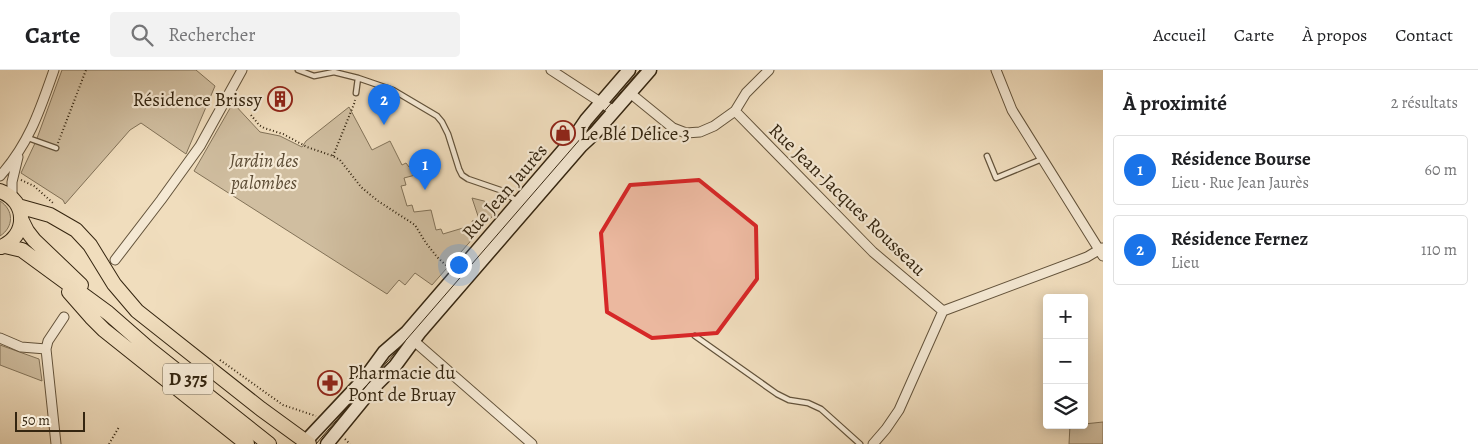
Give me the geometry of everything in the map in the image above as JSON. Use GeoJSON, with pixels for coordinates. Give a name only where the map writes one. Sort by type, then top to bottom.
{"type":"FeatureCollection","features":[{"type":"Feature","properties":{"kind":"main road","name":"Rue Jean Jaurès"},"geometry":{"type":"LineString","coordinates":[[306,443],[323,421],[368,374],[381,355],[407,332],[519,203],[629,70]]}},
{"type":"Feature","properties":{"kind":"main road","name":"Rue Jean Jaurès"},"geometry":{"type":"LineString","coordinates":[[327,444],[575,153],[650,70]]}},
{"type":"Feature","properties":{"kind":"main road"},"geometry":{"type":"LineString","coordinates":[[2,246],[13,240],[18,234],[13,203],[50,216],[76,230],[90,245],[114,284],[137,311],[266,414],[306,443]]}},
{"type":"Feature","properties":{"kind":"main road","name":"D 375"},"geometry":{"type":"LineString","coordinates":[[13,203],[34,240],[108,313],[148,348],[269,444]]}},
{"type":"Feature","properties":{"kind":"main road","name":"D 375"},"geometry":{"type":"LineString","coordinates":[[2,246],[22,250],[108,313]]}},
{"type":"Feature","properties":{"kind":"main road"},"geometry":{"type":"LineString","coordinates":[[54,274],[91,318],[104,330],[247,444]]}},
{"type":"Feature","properties":{"kind":"street"},"geometry":{"type":"LineString","coordinates":[[0,176],[28,138],[54,70]]}},
{"type":"Feature","properties":{"kind":"street"},"geometry":{"type":"LineString","coordinates":[[115,260],[200,146],[242,70]]}},
{"type":"Feature","properties":{"kind":"street"},"geometry":{"type":"LineString","coordinates":[[551,70],[614,111]]}},
{"type":"Feature","properties":{"kind":"street"},"geometry":{"type":"LineString","coordinates":[[630,93],[669,126],[682,132],[696,133],[714,126],[735,111],[746,93],[769,70]]}},
{"type":"Feature","properties":{"kind":"street"},"geometry":{"type":"LineString","coordinates":[[873,444],[899,410],[942,311],[1102,251],[1012,110],[996,70]]}},
{"type":"Feature","properties":{"kind":"street","name":"Rue Jean-Jacques Rousseau"},"geometry":{"type":"LineString","coordinates":[[735,111],[873,252],[942,311]]}},
{"type":"Feature","properties":{"kind":"street"},"geometry":{"type":"LineString","coordinates":[[13,203],[13,177],[21,150]]}},
{"type":"Feature","properties":{"kind":"street"},"geometry":{"type":"LineString","coordinates":[[56,444],[46,349],[48,341],[64,316]]}},
{"type":"Feature","properties":{"kind":"street"},"geometry":{"type":"LineString","coordinates":[[0,338],[21,347],[46,349]]}},
{"type":"Feature","properties":{"kind":"street"},"geometry":{"type":"LineString","coordinates":[[414,341],[532,444]]}},
{"type":"Feature","properties":{"kind":"lane"},"geometry":{"type":"LineString","coordinates":[[298,70],[314,76],[334,72],[376,83],[393,90],[437,116],[448,134],[459,169],[465,177],[499,189],[519,203]]}},
{"type":"Feature","properties":{"kind":"lane"},"geometry":{"type":"LineString","coordinates":[[356,93],[358,78]]}},
{"type":"Feature","properties":{"kind":"lane"},"geometry":{"type":"LineString","coordinates":[[28,138],[56,148]]}},
{"type":"Feature","properties":{"kind":"lane"},"geometry":{"type":"LineString","coordinates":[[987,156],[996,178],[1042,159]]}},
{"type":"Feature","properties":{"kind":"lane"},"geometry":{"type":"LineString","coordinates":[[695,336],[778,394],[789,400],[808,403],[821,409],[860,444]]}},
{"type":"Feature","properties":{"kind":"path"},"geometry":{"type":"LineString","coordinates":[[56,148],[86,70]]}},
{"type":"Feature","properties":{"kind":"path"},"geometry":{"type":"LineString","coordinates":[[333,156],[354,104],[356,93]]}},
{"type":"Feature","properties":{"kind":"path"},"geometry":{"type":"LineString","coordinates":[[251,115],[264,128],[279,132],[340,160],[362,187],[378,201],[415,224],[437,257],[456,274]]}},
{"type":"Feature","properties":{"kind":"path"},"geometry":{"type":"LineString","coordinates":[[13,177],[34,186],[56,205]]}},
{"type":"Feature","properties":{"kind":"path"},"geometry":{"type":"LineString","coordinates":[[216,358],[283,405],[317,416]]}},
{"type":"Feature","properties":{"kind":"path"},"geometry":{"type":"LineString","coordinates":[[109,444],[119,427]]}},
{"type":"Feature","properties":{"kind":"path"},"geometry":{"type":"LineString","coordinates":[[342,436],[350,444]]}},
{"type":"Feature","properties":{"kind":"highlighted area"},"geometry":{"type":"Polygon","coordinates":[[[699,180],[756,226],[757,279],[717,333],[652,338],[607,312],[601,233],[630,185],[699,180]]]}},
{"type":"Feature","properties":{"kind":"green space"},"geometry":{"type":"Polygon","coordinates":[[[62,70],[196,70],[215,86],[186,154],[141,123],[130,130],[65,204],[63,200],[21,173],[36,141],[62,70]]]}},
{"type":"Feature","properties":{"kind":"green space","name":"Jardin des palombes"},"geometry":{"type":"Polygon","coordinates":[[[233,103],[260,132],[280,136],[302,147],[306,141],[349,107],[372,150],[390,141],[402,165],[406,163],[409,167],[435,153],[439,161],[421,166],[423,173],[404,178],[406,185],[401,186],[407,206],[412,205],[414,212],[431,210],[436,230],[441,229],[443,234],[473,225],[472,221],[479,219],[472,198],[484,201],[498,208],[497,211],[432,285],[415,273],[405,285],[399,280],[387,294],[194,171],[233,103]]]}},
{"type":"Feature","properties":{"kind":"green space"},"geometry":{"type":"Polygon","coordinates":[[[0,201],[8,209],[10,223],[5,232],[0,236],[0,201]]]}},
{"type":"Feature","properties":{"kind":"green space"},"geometry":{"type":"Polygon","coordinates":[[[0,345],[39,359],[42,381],[0,365],[0,345]]]}},
{"type":"Feature","properties":{"kind":"green space"},"geometry":{"type":"Polygon","coordinates":[[[1103,422],[1103,444],[1069,444],[1070,429],[1088,429],[1088,424],[1103,422]]]}},
{"type":"Feature","properties":{"kind":"tram line"},"geometry":{"type":"LineString","coordinates":[[316,444],[640,70]]}},
{"type":"Feature","properties":{"kind":"place","name":"Résidence Brissy"},"geometry":{"type":"Point","coordinates":[280,99]}},
{"type":"Feature","properties":{"kind":"place","name":"Résidence Fernez"},"geometry":{"type":"Point","coordinates":[384,125]}},
{"type":"Feature","properties":{"kind":"place","name":"Le Blé Délice 3"},"geometry":{"type":"Point","coordinates":[563,133]}},
{"type":"Feature","properties":{"kind":"place","name":"Résidence Bourse"},"geometry":{"type":"Point","coordinates":[425,190]}},
{"type":"Feature","properties":{"kind":"place","name":"Pharmacie du Pont de Bruay"},"geometry":{"type":"Point","coordinates":[330,383]}}]}
